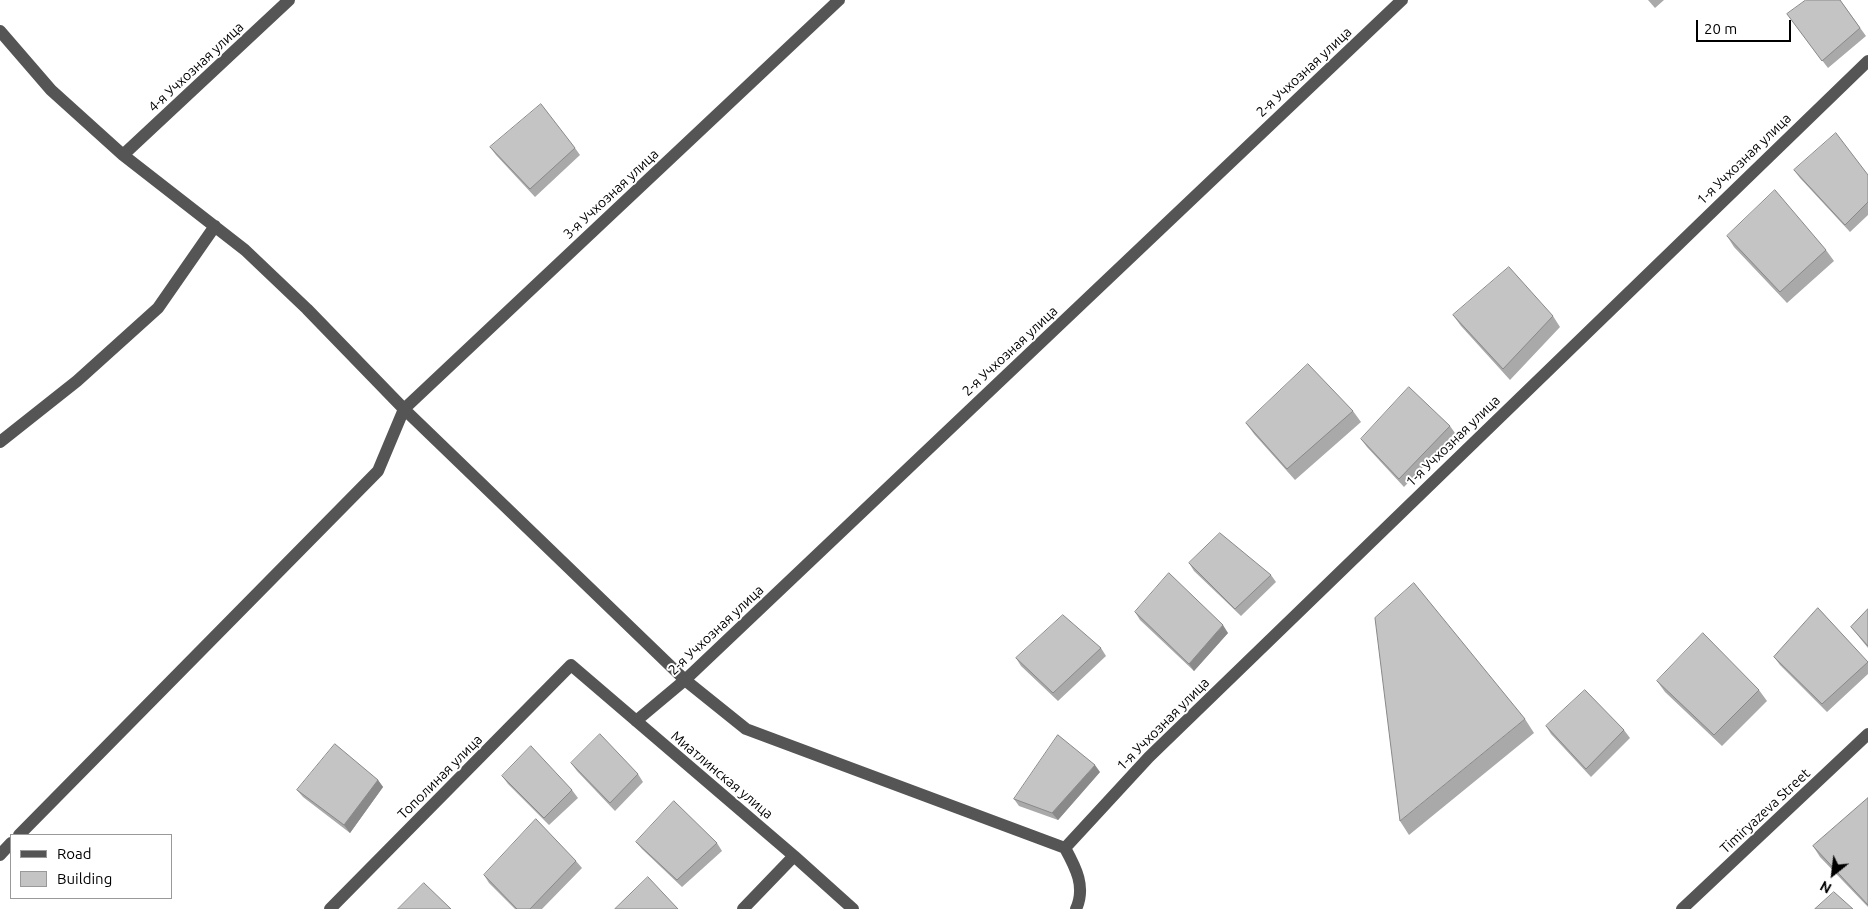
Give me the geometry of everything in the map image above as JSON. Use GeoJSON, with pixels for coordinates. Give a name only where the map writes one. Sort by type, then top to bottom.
{"type":"FeatureCollection","features":[{"type":"Feature","properties":{"kind":"street","name":"4-я Учхозная улица"},"geometry":{"type":"LineString","coordinates":[[123,155],[289,0]]}},
{"type":"Feature","properties":{"kind":"street","name":"3-я Учхозная улица"},"geometry":{"type":"LineString","coordinates":[[404,409],[839,0]]}},
{"type":"Feature","properties":{"kind":"street","name":"2-я Учхозная улица"},"geometry":{"type":"LineString","coordinates":[[636,721],[685,680],[1402,0]]}},
{"type":"Feature","properties":{"kind":"street"},"geometry":{"type":"LineString","coordinates":[[0,32],[51,90],[123,155],[245,250],[307,309],[404,409],[685,680],[746,729],[1065,848],[1078,871],[1081,887],[1080,902],[1076,909]]}},
{"type":"Feature","properties":{"kind":"street","name":"1-я Учхозная улица"},"geometry":{"type":"LineString","coordinates":[[1065,848],[1149,757],[1868,61]]}},
{"type":"Feature","properties":{"kind":"street"},"geometry":{"type":"LineString","coordinates":[[0,442],[77,381],[158,308],[215,226]]}},
{"type":"Feature","properties":{"kind":"street"},"geometry":{"type":"LineString","coordinates":[[20,834],[378,471],[404,409]]}},
{"type":"Feature","properties":{"kind":"street","name":"Миатлинская улица"},"geometry":{"type":"LineString","coordinates":[[571,665],[853,909]]}},
{"type":"Feature","properties":{"kind":"street","name":"Тополиная улица"},"geometry":{"type":"LineString","coordinates":[[330,909],[571,665]]}},
{"type":"Feature","properties":{"kind":"street","name":"Timiryazeva Street"},"geometry":{"type":"LineString","coordinates":[[1682,909],[1868,734]]}},
{"type":"Feature","properties":{"kind":"street"},"geometry":{"type":"LineString","coordinates":[[0,855],[10,845]]}},
{"type":"Feature","properties":{"kind":"street"},"geometry":{"type":"LineString","coordinates":[[743,909],[794,856]]}},
{"type":"Feature","properties":{"kind":"building"},"geometry":{"type":"Polygon","coordinates":[[[1806,0],[1840,0],[1860,28],[1822,61],[1787,14],[1806,0]]]}},
{"type":"Feature","properties":{"kind":"building"},"geometry":{"type":"Polygon","coordinates":[[[541,104],[575,148],[530,189],[490,147],[541,104]]]}},
{"type":"Feature","properties":{"kind":"building"},"geometry":{"type":"Polygon","coordinates":[[[1836,133],[1868,175],[1868,202],[1845,225],[1794,170],[1836,133]]]}},
{"type":"Feature","properties":{"kind":"building"},"geometry":{"type":"Polygon","coordinates":[[[1775,190],[1826,250],[1780,292],[1727,236],[1775,190]]]}},
{"type":"Feature","properties":{"kind":"building"},"geometry":{"type":"Polygon","coordinates":[[[1509,267],[1553,316],[1503,369],[1453,315],[1509,267]]]}},
{"type":"Feature","properties":{"kind":"building"},"geometry":{"type":"Polygon","coordinates":[[[1308,364],[1353,411],[1287,469],[1246,423],[1308,364]]]}},
{"type":"Feature","properties":{"kind":"building"},"geometry":{"type":"Polygon","coordinates":[[[1409,387],[1450,426],[1399,479],[1361,439],[1409,387]]]}},
{"type":"Feature","properties":{"kind":"building"},"geometry":{"type":"Polygon","coordinates":[[[1220,533],[1271,575],[1235,609],[1189,563],[1220,533]]]}},
{"type":"Feature","properties":{"kind":"building"},"geometry":{"type":"Polygon","coordinates":[[[1169,573],[1223,625],[1189,664],[1135,612],[1169,573]]]}},
{"type":"Feature","properties":{"kind":"building"},"geometry":{"type":"Polygon","coordinates":[[[1414,583],[1525,719],[1400,821],[1375,618],[1414,583]]]}},
{"type":"Feature","properties":{"kind":"building"},"geometry":{"type":"Polygon","coordinates":[[[1818,608],[1868,662],[1822,704],[1774,657],[1818,608]]]}},
{"type":"Feature","properties":{"kind":"building"},"geometry":{"type":"Polygon","coordinates":[[[1868,609],[1868,646],[1851,627],[1868,609]]]}},
{"type":"Feature","properties":{"kind":"building"},"geometry":{"type":"Polygon","coordinates":[[[1063,615],[1101,648],[1053,693],[1016,658],[1063,615]]]}},
{"type":"Feature","properties":{"kind":"building"},"geometry":{"type":"Polygon","coordinates":[[[1703,633],[1759,690],[1714,735],[1657,681],[1703,633]]]}},
{"type":"Feature","properties":{"kind":"building"},"geometry":{"type":"Polygon","coordinates":[[[1585,690],[1624,730],[1586,769],[1546,726],[1585,690]]]}},
{"type":"Feature","properties":{"kind":"building"},"geometry":{"type":"Polygon","coordinates":[[[600,734],[638,774],[610,803],[571,763],[600,734]]]}},
{"type":"Feature","properties":{"kind":"building"},"geometry":{"type":"Polygon","coordinates":[[[1058,735],[1095,765],[1052,813],[1014,799],[1058,735]]]}},
{"type":"Feature","properties":{"kind":"building"},"geometry":{"type":"Polygon","coordinates":[[[335,744],[378,780],[344,825],[297,790],[335,744]]]}},
{"type":"Feature","properties":{"kind":"building"},"geometry":{"type":"Polygon","coordinates":[[[531,746],[572,790],[544,818],[502,776],[531,746]]]}},
{"type":"Feature","properties":{"kind":"building"},"geometry":{"type":"Polygon","coordinates":[[[1868,798],[1868,905],[1813,846],[1868,798]]]}},
{"type":"Feature","properties":{"kind":"building"},"geometry":{"type":"Polygon","coordinates":[[[674,801],[717,843],[677,880],[636,842],[674,801]]]}},
{"type":"Feature","properties":{"kind":"building"},"geometry":{"type":"Polygon","coordinates":[[[536,819],[576,861],[530,909],[517,909],[484,875],[536,819]]]}},
{"type":"Feature","properties":{"kind":"building"},"geometry":{"type":"Polygon","coordinates":[[[648,877],[678,909],[615,909],[648,877]]]}},
{"type":"Feature","properties":{"kind":"building"},"geometry":{"type":"Polygon","coordinates":[[[424,883],[451,909],[398,909],[424,883]]]}},
{"type":"Feature","properties":{"kind":"building"},"geometry":{"type":"Polygon","coordinates":[[[1834,892],[1853,909],[1815,909],[1834,892]]]}}]}
